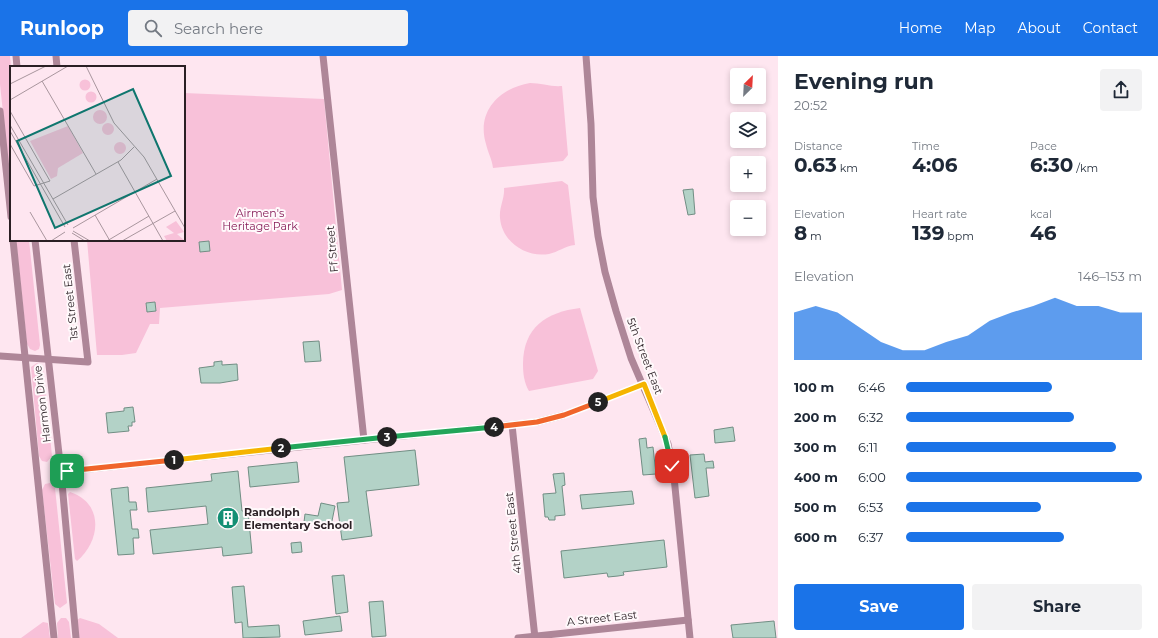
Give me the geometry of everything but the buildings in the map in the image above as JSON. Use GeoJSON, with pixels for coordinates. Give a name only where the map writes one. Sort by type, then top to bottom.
{"type":"FeatureCollection","features":[{"type":"Feature","properties":{"kind":"street"},"geometry":{"type":"LineString","coordinates":[[16,56],[17,66]]}},
{"type":"Feature","properties":{"kind":"street"},"geometry":{"type":"LineString","coordinates":[[56,56],[57,66]]}},
{"type":"Feature","properties":{"kind":"street","name":"Ff Street"},"geometry":{"type":"LineString","coordinates":[[323,56],[364,440]]}},
{"type":"Feature","properties":{"kind":"street","name":"5th Street East"},"geometry":{"type":"LineString","coordinates":[[586,56],[591,124],[593,197],[598,236],[605,272],[631,358],[644,384],[668,444],[672,466],[690,638]]}},
{"type":"Feature","properties":{"kind":"street"},"geometry":{"type":"LineString","coordinates":[[0,111],[10,207]]}},
{"type":"Feature","properties":{"kind":"street","name":"Harmon Drive"},"geometry":{"type":"LineString","coordinates":[[13,241],[54,638]]}},
{"type":"Feature","properties":{"kind":"street","name":"Harmon Drive"},"geometry":{"type":"LineString","coordinates":[[35,241],[61,472],[76,638]]}},
{"type":"Feature","properties":{"kind":"street","name":"1st Street East"},"geometry":{"type":"LineString","coordinates":[[48,359],[88,362],[74,241]]}},
{"type":"Feature","properties":{"kind":"street"},"geometry":{"type":"LineString","coordinates":[[0,356],[48,359]]}},
{"type":"Feature","properties":{"kind":"street"},"geometry":{"type":"LineString","coordinates":[[61,472],[537,422],[564,415],[644,384]]}},
{"type":"Feature","properties":{"kind":"street","name":"4th Street East"},"geometry":{"type":"LineString","coordinates":[[512,425],[535,637]]}},
{"type":"Feature","properties":{"kind":"street","name":"A Street East"},"geometry":{"type":"LineString","coordinates":[[518,638],[688,620]]}},
{"type":"Feature","properties":{"kind":"green space"},"geometry":{"type":"Polygon","coordinates":[[[0,56],[10,56],[10,180],[0,84],[0,56]]]}},
{"type":"Feature","properties":{"kind":"green space"},"geometry":{"type":"Polygon","coordinates":[[[530,83],[562,86],[568,155],[563,161],[493,168],[486,144],[484,121],[493,103],[500,96],[509,90],[530,83]]]}},
{"type":"Feature","properties":{"kind":"green space","name":"Airmen's Heritage Park"},"geometry":{"type":"Polygon","coordinates":[[[185,93],[324,99],[342,290],[329,294],[160,308],[159,324],[150,324],[136,353],[122,355],[97,355],[87,241],[185,241],[185,93]]]}},
{"type":"Feature","properties":{"kind":"green space"},"geometry":{"type":"Polygon","coordinates":[[[562,181],[568,185],[575,245],[549,254],[540,255],[524,251],[510,241],[502,227],[500,214],[504,188],[562,181]]]}},
{"type":"Feature","properties":{"kind":"green space"},"geometry":{"type":"Polygon","coordinates":[[[16,241],[29,241],[40,345],[39,349],[35,351],[30,349],[27,344],[16,241]]]}},
{"type":"Feature","properties":{"kind":"green space"},"geometry":{"type":"Polygon","coordinates":[[[580,308],[598,371],[593,379],[529,391],[524,378],[523,364],[524,351],[532,332],[539,324],[557,313],[580,308]]]}},
{"type":"Feature","properties":{"kind":"green space"},"geometry":{"type":"Polygon","coordinates":[[[37,363],[43,368],[52,456],[47,462],[42,461],[39,456],[31,367],[37,363]]]}},
{"type":"Feature","properties":{"kind":"green space"},"geometry":{"type":"Polygon","coordinates":[[[50,483],[55,488],[67,603],[60,608],[55,604],[42,490],[45,484],[50,483]]]}},
{"type":"Feature","properties":{"kind":"green space"},"geometry":{"type":"Polygon","coordinates":[[[70,492],[81,497],[89,505],[93,513],[95,523],[91,543],[85,553],[77,561],[75,559],[68,494],[70,492]]]}},
{"type":"Feature","properties":{"kind":"green space"},"geometry":{"type":"Polygon","coordinates":[[[61,618],[66,618],[69,622],[71,638],[58,638],[57,623],[61,618]]]}},
{"type":"Feature","properties":{"kind":"green space"},"geometry":{"type":"Polygon","coordinates":[[[80,618],[99,624],[118,638],[79,638],[77,620],[80,618]]]}},
{"type":"Feature","properties":{"kind":"green space"},"geometry":{"type":"Polygon","coordinates":[[[43,622],[48,623],[50,638],[21,638],[43,622]]]}},
{"type":"Feature","properties":{"kind":"place","name":"Randolph Elementary School"},"geometry":{"type":"Point","coordinates":[228,518]}},
{"type":"Feature","properties":{"kind":"route"},"geometry":{"type":"LineString","coordinates":[[67,471],[537,422],[564,415],[644,384],[668,444],[672,466]]}}]}
